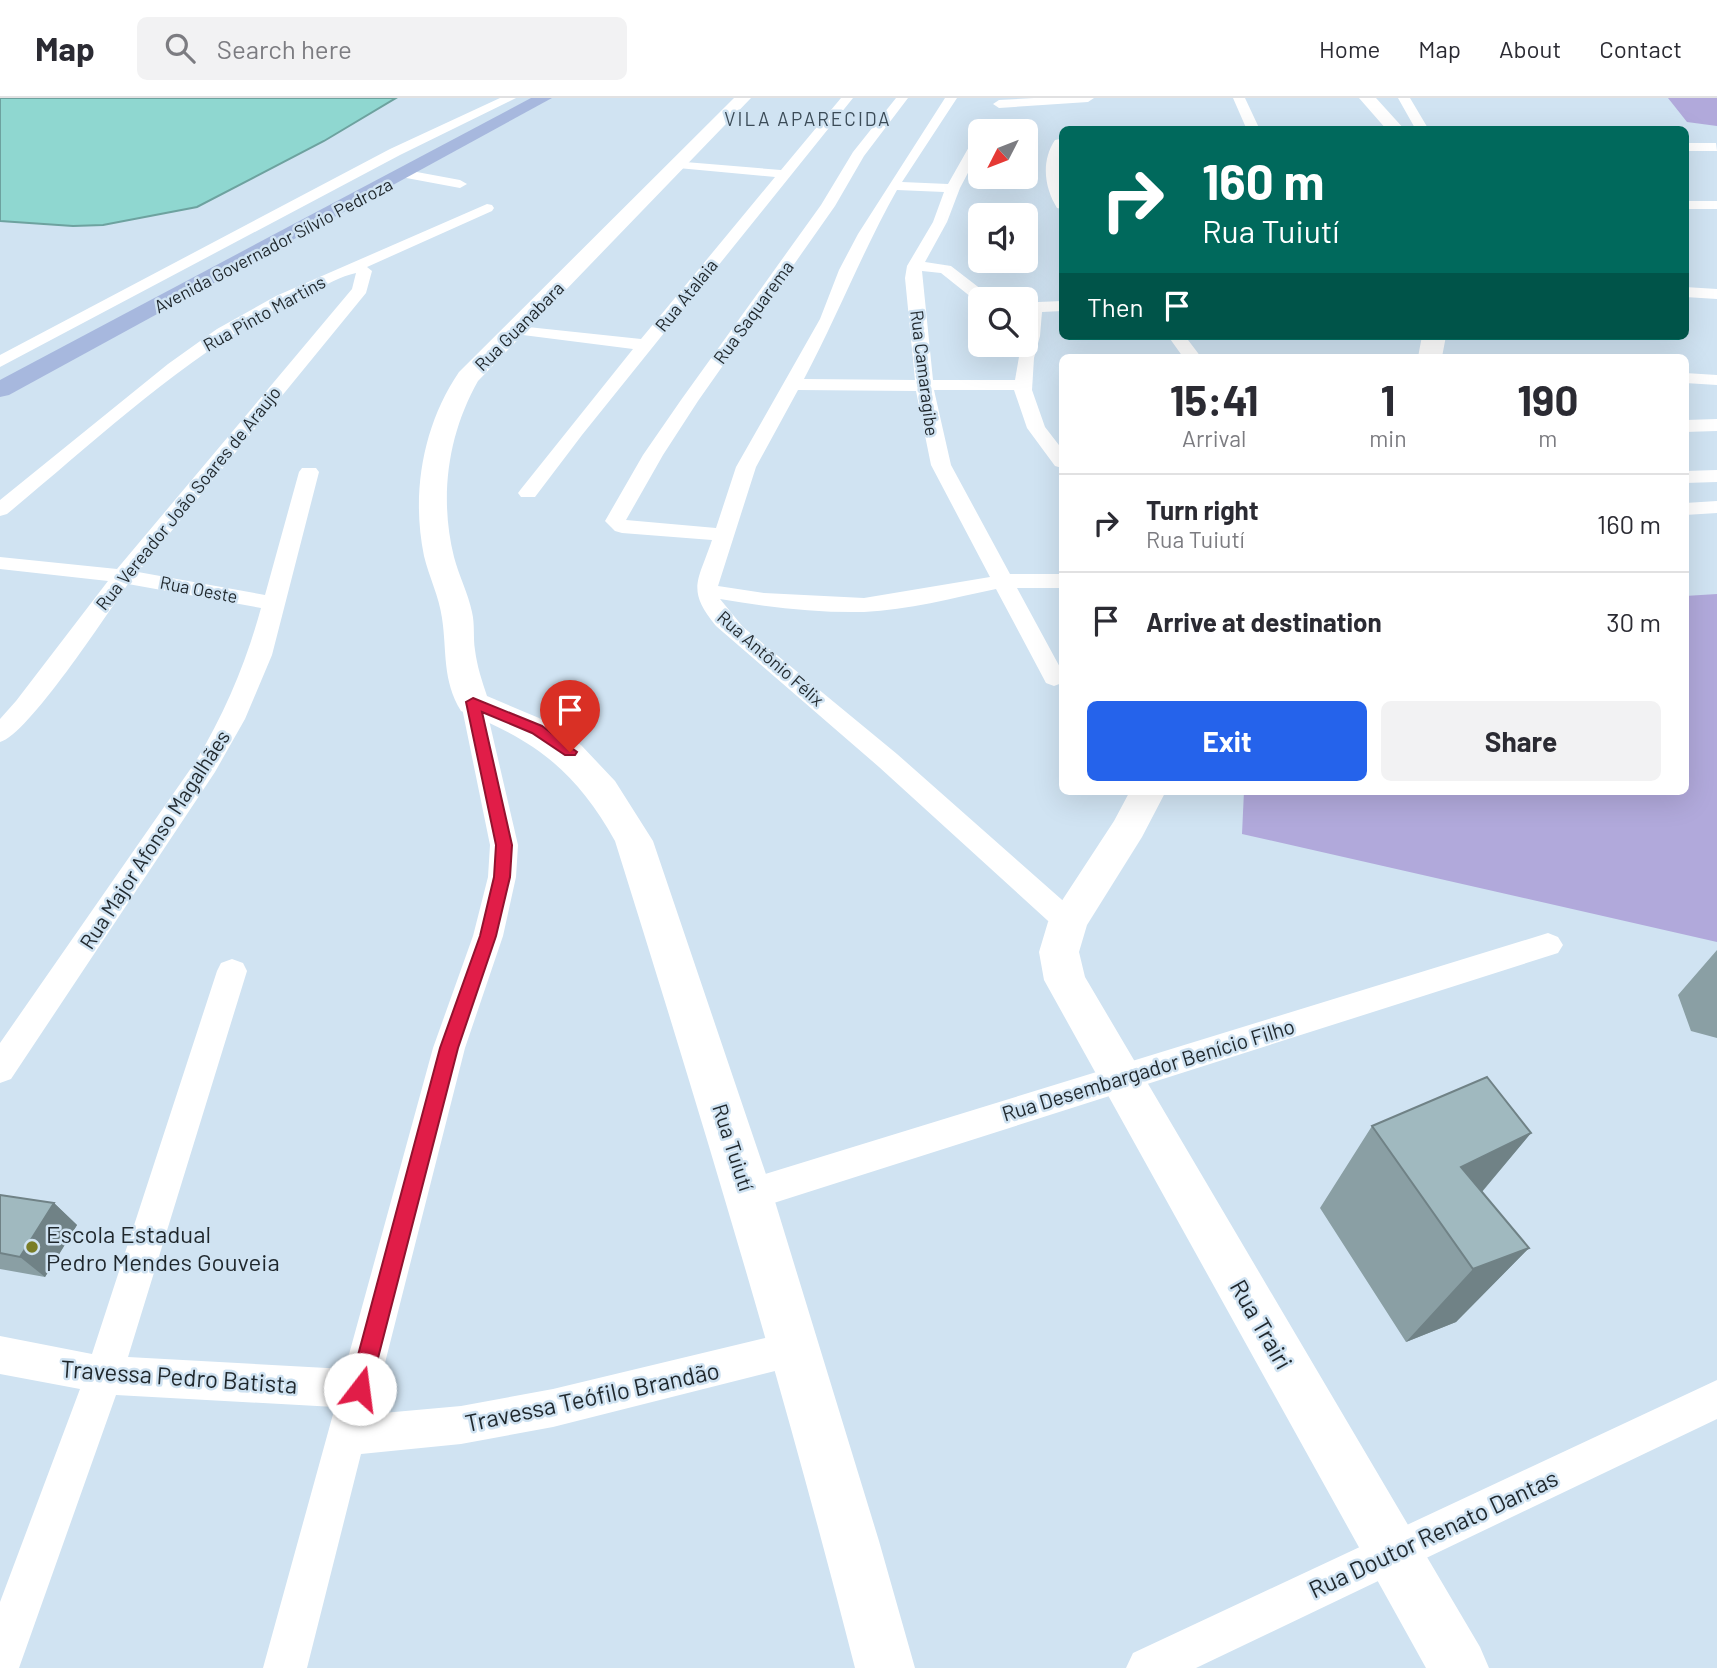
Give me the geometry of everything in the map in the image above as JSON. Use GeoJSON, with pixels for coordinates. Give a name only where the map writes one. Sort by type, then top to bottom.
{"type":"FeatureCollection","features":[{"type":"Feature","properties":{"kind":"main road","name":"Avenida Governador Sílvio Pedroza"},"geometry":{"type":"LineString","coordinates":[[0,390],[544,98]]}},
{"type":"Feature","properties":{"kind":"street"},"geometry":{"type":"LineString","coordinates":[[0,362],[395,152],[510,98]]}},
{"type":"Feature","properties":{"kind":"street","name":"Rua Guanabara"},"geometry":{"type":"LineString","coordinates":[[473,702],[461,667],[458,614],[439,553],[433,485],[437,451],[448,411],[460,389],[480,364],[743,98]]}},
{"type":"Feature","properties":{"kind":"street","name":"Rua Atalaia"},"geometry":{"type":"LineString","coordinates":[[528,493],[847,98]]}},
{"type":"Feature","properties":{"kind":"street","name":"Rua Saquarema"},"geometry":{"type":"LineString","coordinates":[[724,536],[622,527],[615,521],[653,455],[828,206],[862,149],[902,98]]}},
{"type":"Feature","properties":{"kind":"street","name":"Rua Antônio Félix"},"geometry":{"type":"LineString","coordinates":[[951,98],[892,186],[865,234],[828,319],[746,467],[706,590],[712,606],[735,630],[848,724],[1068,922]]}},
{"type":"Feature","properties":{"kind":"street"},"geometry":{"type":"LineString","coordinates":[[994,114],[1050,107],[1073,99],[1088,98]]}},
{"type":"Feature","properties":{"kind":"street"},"geometry":{"type":"LineString","coordinates":[[1239,98],[1252,126]]}},
{"type":"Feature","properties":{"kind":"street"},"geometry":{"type":"LineString","coordinates":[[1367,98],[1393,126]]}},
{"type":"Feature","properties":{"kind":"street"},"geometry":{"type":"LineString","coordinates":[[1404,98],[1421,126]]}},
{"type":"Feature","properties":{"kind":"street"},"geometry":{"type":"LineString","coordinates":[[1059,142],[1053,157],[1059,198]]}},
{"type":"Feature","properties":{"kind":"street"},"geometry":{"type":"LineString","coordinates":[[1689,147],[1716,147]]}},
{"type":"Feature","properties":{"kind":"street","name":"Rua Camaragibe"},"geometry":{"type":"LineString","coordinates":[[968,160],[953,188],[940,222],[915,266],[913,278],[923,384],[934,445],[941,465],[1054,678]]}},
{"type":"Feature","properties":{"kind":"street"},"geometry":{"type":"LineString","coordinates":[[678,164],[785,174]]}},
{"type":"Feature","properties":{"kind":"street"},"geometry":{"type":"LineString","coordinates":[[406,174],[460,184]]}},
{"type":"Feature","properties":{"kind":"street"},"geometry":{"type":"LineString","coordinates":[[892,186],[953,188]]}},
{"type":"Feature","properties":{"kind":"street"},"geometry":{"type":"LineString","coordinates":[[1689,205],[1717,205]]}},
{"type":"Feature","properties":{"kind":"street","name":"Rua Pinto Martins"},"geometry":{"type":"LineString","coordinates":[[0,510],[203,345],[282,299],[487,208]]}},
{"type":"Feature","properties":{"kind":"street"},"geometry":{"type":"LineString","coordinates":[[915,266],[945,270],[968,287]]}},
{"type":"Feature","properties":{"kind":"street","name":"Rua Vereador João Soares de Araujo"},"geometry":{"type":"LineString","coordinates":[[0,734],[25,707],[123,576],[352,300],[365,274],[354,267]]}},
{"type":"Feature","properties":{"kind":"street"},"geometry":{"type":"LineString","coordinates":[[1689,292],[1717,294]]}},
{"type":"Feature","properties":{"kind":"street"},"geometry":{"type":"LineString","coordinates":[[1038,303],[1059,306]]}},
{"type":"Feature","properties":{"kind":"street"},"geometry":{"type":"LineString","coordinates":[[515,329],[645,345]]}},
{"type":"Feature","properties":{"kind":"street"},"geometry":{"type":"LineString","coordinates":[[1179,340],[1190,354]]}},
{"type":"Feature","properties":{"kind":"street"},"geometry":{"type":"LineString","coordinates":[[1025,357],[1023,385],[1036,428],[1059,458]]}},
{"type":"Feature","properties":{"kind":"street"},"geometry":{"type":"LineString","coordinates":[[1689,378],[1717,380]]}},
{"type":"Feature","properties":{"kind":"street"},"geometry":{"type":"LineString","coordinates":[[794,384],[868,387],[923,384],[1023,385]]}},
{"type":"Feature","properties":{"kind":"street"},"geometry":{"type":"LineString","coordinates":[[1689,426],[1717,425]]}},
{"type":"Feature","properties":{"kind":"street","name":"Rua Major Afonso Magalhães"},"geometry":{"type":"LineString","coordinates":[[0,1069],[206,766],[233,719],[260,655],[309,472]]}},
{"type":"Feature","properties":{"kind":"street"},"geometry":{"type":"LineString","coordinates":[[1689,477],[1717,477]]}},
{"type":"Feature","properties":{"kind":"street"},"geometry":{"type":"LineString","coordinates":[[1689,509],[1717,507]]}},
{"type":"Feature","properties":{"kind":"street","name":"Rua Oeste"},"geometry":{"type":"LineString","coordinates":[[0,563],[123,576],[216,591],[273,604]]}},
{"type":"Feature","properties":{"kind":"street"},"geometry":{"type":"LineString","coordinates":[[706,590],[786,602],[864,605],[906,600],[1004,581],[1059,580]]}},
{"type":"Feature","properties":{"kind":"street"},"geometry":{"type":"LineString","coordinates":[[285,1668],[449,1048],[488,936],[502,877],[504,845],[473,702]]}},
{"type":"Feature","properties":{"kind":"street","name":"Rua Tuiutí"},"geometry":{"type":"LineString","coordinates":[[473,702],[537,730],[570,752],[595,777],[634,841],[749,1195],[851,1541],[885,1668]]}},
{"type":"Feature","properties":{"kind":"street"},"geometry":{"type":"LineString","coordinates":[[1068,922],[1129,828],[1146,795]]}},
{"type":"Feature","properties":{"kind":"street","name":"Rua Trairi"},"geometry":{"type":"LineString","coordinates":[[1068,922],[1059,952],[1065,980],[1459,1668]]}},
{"type":"Feature","properties":{"kind":"street","name":"Rua Desembargador Benício Filho"},"geometry":{"type":"LineString","coordinates":[[749,1195],[1548,945]]}},
{"type":"Feature","properties":{"kind":"street"},"geometry":{"type":"LineString","coordinates":[[0,1660],[104,1375],[232,971]]}},
{"type":"Feature","properties":{"kind":"street","name":"Travessa Teófilo Brandão"},"geometry":{"type":"LineString","coordinates":[[347,1436],[461,1424],[553,1408],[794,1350]]}},
{"type":"Feature","properties":{"kind":"street","name":"Travessa Pedro Batista"},"geometry":{"type":"LineString","coordinates":[[0,1355],[104,1375],[360,1389]]}},
{"type":"Feature","properties":{"kind":"street","name":"Rua Doutor Renato Dantas"},"geometry":{"type":"LineString","coordinates":[[1148,1668],[1717,1399]]}},
{"type":"Feature","properties":{"kind":"shaded area"},"geometry":{"type":"Polygon","coordinates":[[[0,98],[396,98],[324,141],[197,207],[103,225],[73,226],[0,221],[0,98]]]}},
{"type":"Feature","properties":{"kind":"shaded area"},"geometry":{"type":"Polygon","coordinates":[[[1668,98],[1717,98],[1717,126],[1687,122],[1668,98]]]}},
{"type":"Feature","properties":{"kind":"shaded area"},"geometry":{"type":"Polygon","coordinates":[[[1717,594],[1717,942],[1242,834],[1244,795],[1689,795],[1689,596],[1717,594]]]}},
{"type":"Feature","properties":{"kind":"building"},"geometry":{"type":"Polygon","coordinates":[[[1487,1077],[1531,1133],[1461,1167],[1529,1248],[1473,1269],[1372,1126],[1487,1077]]]}},
{"type":"Feature","properties":{"kind":"building"},"geometry":{"type":"Polygon","coordinates":[[[0,1195],[54,1203],[20,1257],[0,1253],[0,1195]]]}},
{"type":"Feature","properties":{"kind":"place","name":"Escola Estadual Pedro Mendes Gouveia"},"geometry":{"type":"Point","coordinates":[32,1247]}},
{"type":"Feature","properties":{"kind":"district","name":"VILA APARECIDA"},"geometry":{"type":"Point","coordinates":[808,118]}},
{"type":"Feature","properties":{"kind":"route"},"geometry":{"type":"LineString","coordinates":[[360,1389],[449,1048],[488,936],[502,877],[504,845],[473,702],[508,715],[570,752]]}}]}
